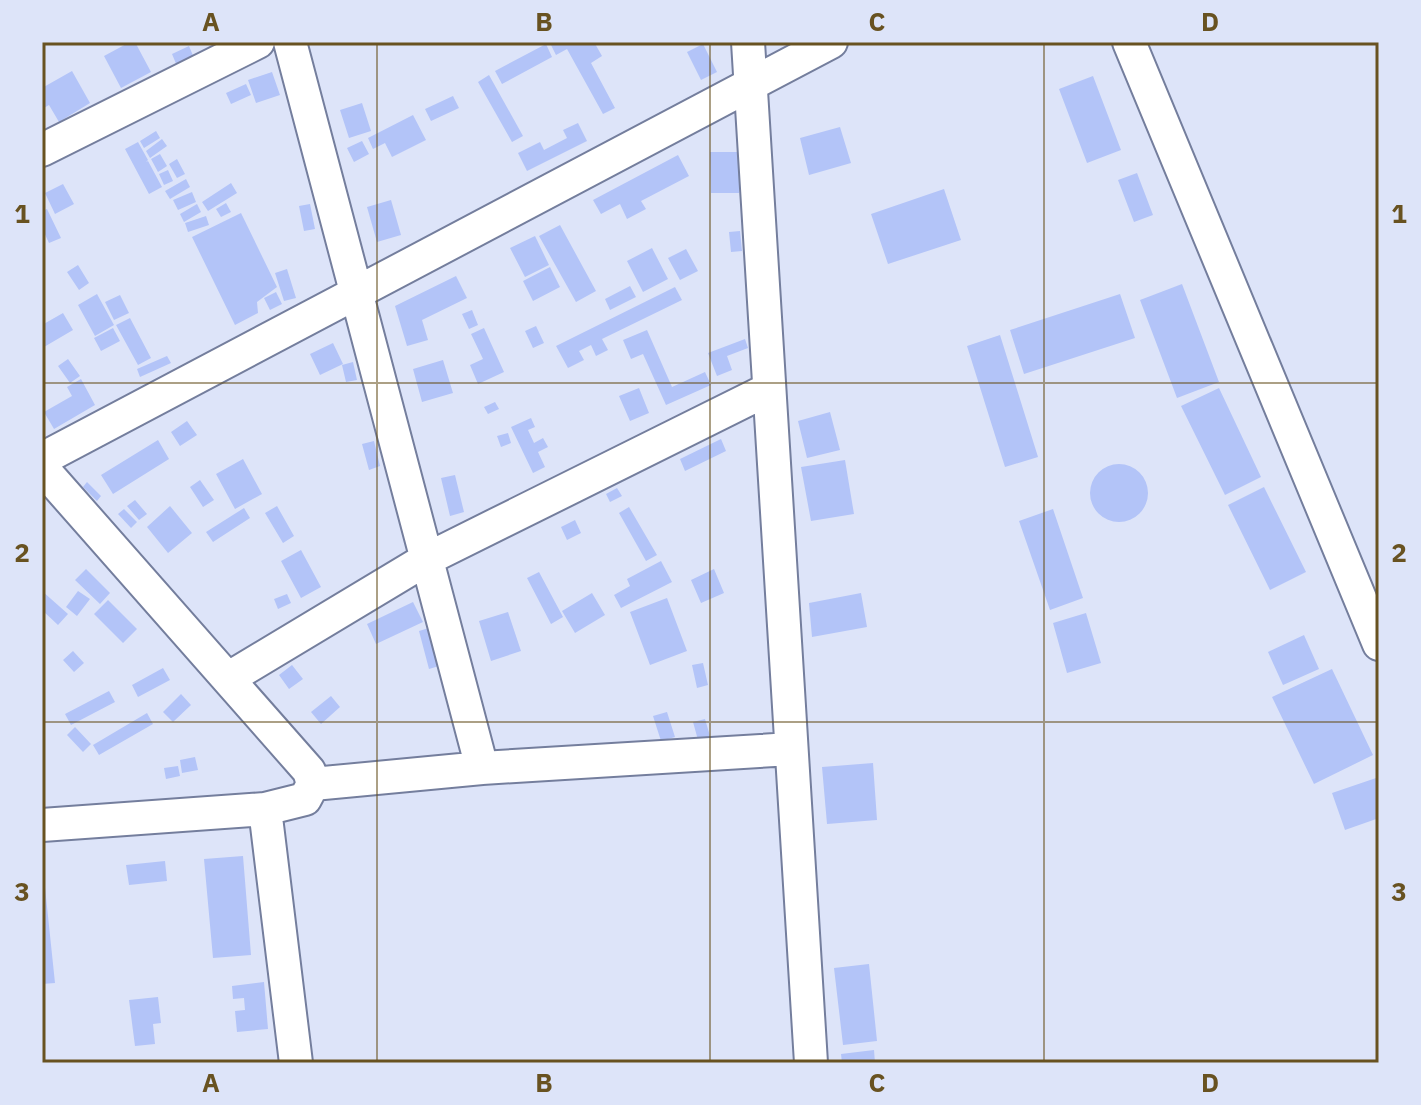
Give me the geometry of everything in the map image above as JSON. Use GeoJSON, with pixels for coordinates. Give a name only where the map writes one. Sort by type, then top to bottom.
{"type":"FeatureCollection","features":[{"type":"Feature","properties":{"kind":"street"},"geometry":{"type":"LineString","coordinates":[[42,150],[258,42]]}},
{"type":"Feature","properties":{"kind":"street"},"geometry":{"type":"LineString","coordinates":[[290,42],[482,768]]}},
{"type":"Feature","properties":{"kind":"street"},"geometry":{"type":"LineString","coordinates":[[748,42],[811,1063]]}},
{"type":"Feature","properties":{"kind":"street"},"geometry":{"type":"LineString","coordinates":[[42,459],[831,42]]}},
{"type":"Feature","properties":{"kind":"street"},"geometry":{"type":"LineString","coordinates":[[1129,42],[1379,644]]}},
{"type":"Feature","properties":{"kind":"street"},"geometry":{"type":"LineString","coordinates":[[229,678],[427,559],[769,389]]}},
{"type":"Feature","properties":{"kind":"street"},"geometry":{"type":"LineString","coordinates":[[42,468],[309,771],[313,784],[305,799],[265,809],[42,825]]}},
{"type":"Feature","properties":{"kind":"street"},"geometry":{"type":"LineString","coordinates":[[313,784],[482,768],[791,749]]}},
{"type":"Feature","properties":{"kind":"street"},"geometry":{"type":"LineString","coordinates":[[265,809],[296,1063]]}},
{"type":"Feature","properties":{"kind":"building"},"geometry":{"type":"Polygon","coordinates":[[[135,42],[151,72],[121,88],[104,56],[135,42]]]}},
{"type":"Feature","properties":{"kind":"building"},"geometry":{"type":"Polygon","coordinates":[[[552,42],[594,42],[602,56],[591,63],[615,108],[603,114],[567,49],[556,55],[552,42]]]}},
{"type":"Feature","properties":{"kind":"building"},"geometry":{"type":"Polygon","coordinates":[[[546,44],[552,57],[502,84],[495,71],[546,44]]]}},
{"type":"Feature","properties":{"kind":"building"},"geometry":{"type":"Polygon","coordinates":[[[703,44],[717,72],[701,80],[687,52],[703,44]]]}},
{"type":"Feature","properties":{"kind":"building"},"geometry":{"type":"Polygon","coordinates":[[[189,46],[194,58],[177,66],[172,54],[189,46]]]}},
{"type":"Feature","properties":{"kind":"building"},"geometry":{"type":"Polygon","coordinates":[[[72,71],[90,103],[59,122],[49,105],[42,109],[42,88],[72,71]]]}},
{"type":"Feature","properties":{"kind":"building"},"geometry":{"type":"Polygon","coordinates":[[[272,72],[280,95],[256,103],[248,80],[272,72]]]}},
{"type":"Feature","properties":{"kind":"building"},"geometry":{"type":"Polygon","coordinates":[[[489,75],[523,136],[512,142],[478,82],[489,75]]]}},
{"type":"Feature","properties":{"kind":"building"},"geometry":{"type":"Polygon","coordinates":[[[1093,76],[1121,150],[1087,163],[1059,89],[1093,76]]]}},
{"type":"Feature","properties":{"kind":"building"},"geometry":{"type":"Polygon","coordinates":[[[246,84],[251,95],[231,104],[226,93],[246,84]]]}},
{"type":"Feature","properties":{"kind":"building"},"geometry":{"type":"Polygon","coordinates":[[[453,96],[459,108],[431,121],[425,109],[453,96]]]}},
{"type":"Feature","properties":{"kind":"building"},"geometry":{"type":"Polygon","coordinates":[[[362,103],[371,131],[349,138],[340,110],[362,103]]]}},
{"type":"Feature","properties":{"kind":"building"},"geometry":{"type":"Polygon","coordinates":[[[413,115],[426,140],[392,157],[385,143],[373,149],[368,138],[413,115]]]}},
{"type":"Feature","properties":{"kind":"building"},"geometry":{"type":"Polygon","coordinates":[[[578,123],[587,141],[527,171],[518,153],[540,142],[544,150],[567,138],[563,130],[578,123]]]}},
{"type":"Feature","properties":{"kind":"building"},"geometry":{"type":"Polygon","coordinates":[[[840,127],[851,163],[809,175],[800,138],[840,127]]]}},
{"type":"Feature","properties":{"kind":"building"},"geometry":{"type":"Polygon","coordinates":[[[156,131],[160,138],[144,148],[140,141],[156,131]]]}},
{"type":"Feature","properties":{"kind":"building"},"geometry":{"type":"Polygon","coordinates":[[[162,139],[167,146],[150,158],[146,151],[162,139]]]}},
{"type":"Feature","properties":{"kind":"building"},"geometry":{"type":"Polygon","coordinates":[[[362,141],[369,154],[354,162],[347,148],[362,141]]]}},
{"type":"Feature","properties":{"kind":"building"},"geometry":{"type":"Polygon","coordinates":[[[138,142],[162,187],[149,194],[125,149],[138,142]]]}},
{"type":"Feature","properties":{"kind":"building"},"geometry":{"type":"Polygon","coordinates":[[[710,152],[739,152],[739,193],[711,193],[710,152]]]}},
{"type":"Feature","properties":{"kind":"building"},"geometry":{"type":"Polygon","coordinates":[[[160,154],[167,166],[158,172],[151,159],[160,154]]]}},
{"type":"Feature","properties":{"kind":"building"},"geometry":{"type":"Polygon","coordinates":[[[678,155],[689,176],[641,201],[646,209],[627,219],[620,204],[601,214],[593,200],[678,155]]]}},
{"type":"Feature","properties":{"kind":"building"},"geometry":{"type":"Polygon","coordinates":[[[177,159],[185,174],[177,178],[169,164],[177,159]]]}},
{"type":"Feature","properties":{"kind":"building"},"geometry":{"type":"Polygon","coordinates":[[[168,170],[173,181],[164,185],[159,174],[168,170]]]}},
{"type":"Feature","properties":{"kind":"building"},"geometry":{"type":"Polygon","coordinates":[[[1137,173],[1153,215],[1134,222],[1118,180],[1137,173]]]}},
{"type":"Feature","properties":{"kind":"building"},"geometry":{"type":"Polygon","coordinates":[[[186,179],[190,187],[170,199],[165,191],[186,179]]]}},
{"type":"Feature","properties":{"kind":"building"},"geometry":{"type":"Polygon","coordinates":[[[231,183],[237,193],[208,211],[202,202],[231,183]]]}},
{"type":"Feature","properties":{"kind":"building"},"geometry":{"type":"Polygon","coordinates":[[[63,184],[74,204],[55,214],[45,193],[63,184]]]}},
{"type":"Feature","properties":{"kind":"building"},"geometry":{"type":"Polygon","coordinates":[[[944,189],[961,240],[888,264],[871,214],[944,189]]]}},
{"type":"Feature","properties":{"kind":"building"},"geometry":{"type":"Polygon","coordinates":[[[192,192],[196,202],[178,210],[173,200],[192,192]]]}},
{"type":"Feature","properties":{"kind":"building"},"geometry":{"type":"Polygon","coordinates":[[[391,200],[401,235],[377,242],[367,207],[391,200]]]}},
{"type":"Feature","properties":{"kind":"building"},"geometry":{"type":"Polygon","coordinates":[[[226,203],[231,212],[221,217],[216,209],[226,203]]]}},
{"type":"Feature","properties":{"kind":"building"},"geometry":{"type":"Polygon","coordinates":[[[197,204],[201,212],[184,222],[180,214],[197,204]]]}},
{"type":"Feature","properties":{"kind":"building"},"geometry":{"type":"Polygon","coordinates":[[[310,204],[315,229],[304,231],[299,206],[310,204]]]}},
{"type":"Feature","properties":{"kind":"building"},"geometry":{"type":"Polygon","coordinates":[[[47,209],[61,238],[49,243],[42,228],[42,211],[47,209]]]}},
{"type":"Feature","properties":{"kind":"building"},"geometry":{"type":"Polygon","coordinates":[[[241,213],[277,287],[257,302],[258,313],[235,325],[192,237],[241,213]]]}},
{"type":"Feature","properties":{"kind":"building"},"geometry":{"type":"Polygon","coordinates":[[[206,216],[209,225],[188,232],[185,223],[206,216]]]}},
{"type":"Feature","properties":{"kind":"building"},"geometry":{"type":"Polygon","coordinates":[[[560,225],[596,291],[576,302],[539,236],[560,225]]]}},
{"type":"Feature","properties":{"kind":"building"},"geometry":{"type":"Polygon","coordinates":[[[740,231],[742,251],[731,252],[729,232],[740,231]]]}},
{"type":"Feature","properties":{"kind":"building"},"geometry":{"type":"Polygon","coordinates":[[[535,236],[549,265],[525,277],[510,248],[535,236]]]}},
{"type":"Feature","properties":{"kind":"building"},"geometry":{"type":"Polygon","coordinates":[[[652,248],[668,279],[643,292],[627,261],[652,248]]]}},
{"type":"Feature","properties":{"kind":"building"},"geometry":{"type":"Polygon","coordinates":[[[686,249],[698,271],[680,280],[668,258],[686,249]]]}},
{"type":"Feature","properties":{"kind":"building"},"geometry":{"type":"Polygon","coordinates":[[[78,265],[89,283],[79,290],[67,272],[78,265]]]}},
{"type":"Feature","properties":{"kind":"building"},"geometry":{"type":"Polygon","coordinates":[[[550,267],[560,287],[533,301],[523,281],[550,267]]]}},
{"type":"Feature","properties":{"kind":"building"},"geometry":{"type":"Polygon","coordinates":[[[287,269],[296,298],[284,301],[275,273],[287,269]]]}},
{"type":"Feature","properties":{"kind":"building"},"geometry":{"type":"Polygon","coordinates":[[[456,276],[467,298],[422,320],[428,340],[407,346],[395,306],[456,276]]]}},
{"type":"Feature","properties":{"kind":"building"},"geometry":{"type":"Polygon","coordinates":[[[1182,284],[1219,382],[1177,398],[1140,300],[1182,284]]]}},
{"type":"Feature","properties":{"kind":"building"},"geometry":{"type":"Polygon","coordinates":[[[630,286],[636,297],[610,310],[605,299],[630,286]]]}},
{"type":"Feature","properties":{"kind":"building"},"geometry":{"type":"Polygon","coordinates":[[[675,287],[682,300],[602,339],[608,350],[596,356],[591,345],[579,351],[584,360],[568,368],[556,346],[675,287]]]}},
{"type":"Feature","properties":{"kind":"building"},"geometry":{"type":"Polygon","coordinates":[[[276,292],[282,304],[270,310],[264,298],[276,292]]]}},
{"type":"Feature","properties":{"kind":"building"},"geometry":{"type":"Polygon","coordinates":[[[97,294],[114,325],[95,336],[78,305],[97,294]]]}},
{"type":"Feature","properties":{"kind":"building"},"geometry":{"type":"Polygon","coordinates":[[[1120,294],[1135,338],[1024,374],[1010,330],[1120,294]]]}},
{"type":"Feature","properties":{"kind":"building"},"geometry":{"type":"Polygon","coordinates":[[[120,295],[129,313],[114,320],[105,302],[120,295]]]}},
{"type":"Feature","properties":{"kind":"building"},"geometry":{"type":"Polygon","coordinates":[[[472,310],[478,325],[469,329],[462,314],[472,310]]]}},
{"type":"Feature","properties":{"kind":"building"},"geometry":{"type":"Polygon","coordinates":[[[63,313],[73,330],[44,347],[42,325],[63,313]]]}},
{"type":"Feature","properties":{"kind":"building"},"geometry":{"type":"Polygon","coordinates":[[[130,318],[151,358],[138,365],[116,325],[130,318]]]}},
{"type":"Feature","properties":{"kind":"building"},"geometry":{"type":"Polygon","coordinates":[[[536,326],[544,343],[533,348],[525,331],[536,326]]]}},
{"type":"Feature","properties":{"kind":"building"},"geometry":{"type":"Polygon","coordinates":[[[113,328],[120,341],[101,351],[94,338],[113,328]]]}},
{"type":"Feature","properties":{"kind":"building"},"geometry":{"type":"Polygon","coordinates":[[[484,328],[504,372],[478,384],[470,365],[483,359],[471,334],[484,328]]]}},
{"type":"Feature","properties":{"kind":"building"},"geometry":{"type":"Polygon","coordinates":[[[647,330],[672,387],[705,372],[711,385],[666,405],[643,354],[631,359],[623,340],[647,330]]]}},
{"type":"Feature","properties":{"kind":"building"},"geometry":{"type":"Polygon","coordinates":[[[1000,335],[1038,457],[1005,467],[967,346],[1000,335]]]}},
{"type":"Feature","properties":{"kind":"building"},"geometry":{"type":"Polygon","coordinates":[[[745,339],[748,348],[727,356],[732,370],[717,376],[708,353],[745,339]]]}},
{"type":"Feature","properties":{"kind":"building"},"geometry":{"type":"Polygon","coordinates":[[[333,343],[343,364],[320,375],[310,354],[333,343]]]}},
{"type":"Feature","properties":{"kind":"building"},"geometry":{"type":"Polygon","coordinates":[[[167,356],[171,363],[140,377],[137,369],[167,356]]]}},
{"type":"Feature","properties":{"kind":"building"},"geometry":{"type":"Polygon","coordinates":[[[68,359],[80,376],[70,383],[58,366],[68,359]]]}},
{"type":"Feature","properties":{"kind":"building"},"geometry":{"type":"Polygon","coordinates":[[[443,360],[453,393],[422,402],[413,369],[443,360]]]}},
{"type":"Feature","properties":{"kind":"building"},"geometry":{"type":"Polygon","coordinates":[[[353,362],[357,380],[346,382],[342,365],[353,362]]]}},
{"type":"Feature","properties":{"kind":"building"},"geometry":{"type":"Polygon","coordinates":[[[81,379],[95,405],[54,429],[44,412],[72,396],[67,387],[81,379]]]}},
{"type":"Feature","properties":{"kind":"building"},"geometry":{"type":"Polygon","coordinates":[[[639,388],[649,413],[630,421],[619,396],[639,388]]]}},
{"type":"Feature","properties":{"kind":"building"},"geometry":{"type":"Polygon","coordinates":[[[1219,388],[1261,477],[1225,495],[1181,406],[1219,388]]]}},
{"type":"Feature","properties":{"kind":"building"},"geometry":{"type":"Polygon","coordinates":[[[495,402],[499,409],[488,414],[484,407],[495,402]]]}},
{"type":"Feature","properties":{"kind":"building"},"geometry":{"type":"Polygon","coordinates":[[[830,412],[840,450],[807,458],[798,421],[830,412]]]}},
{"type":"Feature","properties":{"kind":"building"},"geometry":{"type":"Polygon","coordinates":[[[531,418],[535,427],[528,430],[534,443],[543,438],[548,447],[538,452],[545,467],[533,473],[511,427],[531,418]]]}},
{"type":"Feature","properties":{"kind":"building"},"geometry":{"type":"Polygon","coordinates":[[[187,421],[197,435],[180,446],[171,432],[187,421]]]}},
{"type":"Feature","properties":{"kind":"building"},"geometry":{"type":"Polygon","coordinates":[[[508,433],[511,443],[501,447],[497,436],[508,433]]]}},
{"type":"Feature","properties":{"kind":"building"},"geometry":{"type":"Polygon","coordinates":[[[721,439],[726,451],[685,471],[680,459],[721,439]]]}},
{"type":"Feature","properties":{"kind":"building"},"geometry":{"type":"Polygon","coordinates":[[[158,440],[169,459],[113,494],[101,475],[158,440]]]}},
{"type":"Feature","properties":{"kind":"building"},"geometry":{"type":"Polygon","coordinates":[[[374,441],[380,466],[369,470],[362,444],[374,441]]]}},
{"type":"Feature","properties":{"kind":"building"},"geometry":{"type":"Polygon","coordinates":[[[243,459],[262,494],[235,509],[216,474],[243,459]]]}},
{"type":"Feature","properties":{"kind":"building"},"geometry":{"type":"Polygon","coordinates":[[[845,460],[854,514],[811,521],[801,467],[845,460]]]}},
{"type":"Feature","properties":{"kind":"building"},"geometry":{"type":"Polygon","coordinates":[[[1119,464],[1130,466],[1139,473],[1146,482],[1146,504],[1139,513],[1130,520],[1119,522],[1108,520],[1099,513],[1092,504],[1090,493],[1092,482],[1099,473],[1108,466],[1119,464]]]}},
{"type":"Feature","properties":{"kind":"building"},"geometry":{"type":"Polygon","coordinates":[[[455,475],[464,512],[450,516],[441,478],[455,475]]]}},
{"type":"Feature","properties":{"kind":"building"},"geometry":{"type":"Polygon","coordinates":[[[200,480],[214,500],[203,507],[190,487],[200,480]]]}},
{"type":"Feature","properties":{"kind":"building"},"geometry":{"type":"Polygon","coordinates":[[[87,482],[101,496],[97,501],[83,487],[87,482]]]}},
{"type":"Feature","properties":{"kind":"building"},"geometry":{"type":"Polygon","coordinates":[[[1264,487],[1306,572],[1270,590],[1228,505],[1264,487]]]}},
{"type":"Feature","properties":{"kind":"building"},"geometry":{"type":"Polygon","coordinates":[[[617,488],[622,496],[610,502],[606,494],[617,488]]]}},
{"type":"Feature","properties":{"kind":"building"},"geometry":{"type":"Polygon","coordinates":[[[135,500],[147,514],[139,520],[127,506],[135,500]]]}},
{"type":"Feature","properties":{"kind":"building"},"geometry":{"type":"Polygon","coordinates":[[[170,506],[192,533],[168,553],[147,527],[170,506]]]}},
{"type":"Feature","properties":{"kind":"building"},"geometry":{"type":"Polygon","coordinates":[[[277,506],[294,536],[283,543],[265,513],[277,506]]]}},
{"type":"Feature","properties":{"kind":"building"},"geometry":{"type":"Polygon","coordinates":[[[629,507],[657,555],[646,561],[619,513],[629,507]]]}},
{"type":"Feature","properties":{"kind":"building"},"geometry":{"type":"Polygon","coordinates":[[[244,508],[250,518],[213,542],[206,532],[244,508]]]}},
{"type":"Feature","properties":{"kind":"building"},"geometry":{"type":"Polygon","coordinates":[[[124,509],[137,522],[131,528],[118,514],[124,509]]]}},
{"type":"Feature","properties":{"kind":"building"},"geometry":{"type":"Polygon","coordinates":[[[1053,509],[1083,598],[1050,610],[1019,521],[1053,509]]]}},
{"type":"Feature","properties":{"kind":"building"},"geometry":{"type":"Polygon","coordinates":[[[575,520],[581,533],[567,540],[561,527],[575,520]]]}},
{"type":"Feature","properties":{"kind":"building"},"geometry":{"type":"Polygon","coordinates":[[[301,550],[321,587],[301,598],[281,561],[301,550]]]}},
{"type":"Feature","properties":{"kind":"building"},"geometry":{"type":"Polygon","coordinates":[[[661,561],[672,582],[621,608],[614,595],[630,586],[627,579],[661,561]]]}},
{"type":"Feature","properties":{"kind":"building"},"geometry":{"type":"Polygon","coordinates":[[[86,569],[110,593],[100,604],[75,580],[86,569]]]}},
{"type":"Feature","properties":{"kind":"building"},"geometry":{"type":"Polygon","coordinates":[[[714,569],[724,593],[701,603],[691,580],[714,569]]]}},
{"type":"Feature","properties":{"kind":"building"},"geometry":{"type":"Polygon","coordinates":[[[539,572],[563,617],[551,624],[527,578],[539,572]]]}},
{"type":"Feature","properties":{"kind":"building"},"geometry":{"type":"Polygon","coordinates":[[[42,591],[68,614],[58,625],[42,610],[42,591]]]}},
{"type":"Feature","properties":{"kind":"building"},"geometry":{"type":"Polygon","coordinates":[[[78,591],[90,599],[77,616],[66,607],[78,591]]]}},
{"type":"Feature","properties":{"kind":"building"},"geometry":{"type":"Polygon","coordinates":[[[592,593],[605,615],[575,633],[562,611],[592,593]]]}},
{"type":"Feature","properties":{"kind":"building"},"geometry":{"type":"Polygon","coordinates":[[[861,593],[867,627],[812,637],[809,603],[861,593]]]}},
{"type":"Feature","properties":{"kind":"building"},"geometry":{"type":"Polygon","coordinates":[[[287,594],[291,603],[278,609],[274,599],[287,594]]]}},
{"type":"Feature","properties":{"kind":"building"},"geometry":{"type":"Polygon","coordinates":[[[667,598],[687,651],[650,665],[630,612],[667,598]]]}},
{"type":"Feature","properties":{"kind":"building"},"geometry":{"type":"Polygon","coordinates":[[[108,600],[137,629],[123,643],[94,614],[108,600]]]}},
{"type":"Feature","properties":{"kind":"building"},"geometry":{"type":"Polygon","coordinates":[[[413,602],[423,622],[376,644],[367,624],[413,602]]]}},
{"type":"Feature","properties":{"kind":"building"},"geometry":{"type":"Polygon","coordinates":[[[508,612],[521,651],[491,661],[479,621],[508,612]]]}},
{"type":"Feature","properties":{"kind":"building"},"geometry":{"type":"Polygon","coordinates":[[[1086,613],[1101,663],[1067,673],[1053,623],[1086,613]]]}},
{"type":"Feature","properties":{"kind":"building"},"geometry":{"type":"Polygon","coordinates":[[[429,628],[439,666],[429,669],[419,631],[429,628]]]}},
{"type":"Feature","properties":{"kind":"building"},"geometry":{"type":"Polygon","coordinates":[[[1304,635],[1319,669],[1283,685],[1268,652],[1304,635]]]}},
{"type":"Feature","properties":{"kind":"building"},"geometry":{"type":"Polygon","coordinates":[[[73,651],[84,663],[74,672],[63,660],[73,651]]]}},
{"type":"Feature","properties":{"kind":"building"},"geometry":{"type":"Polygon","coordinates":[[[703,663],[708,685],[697,688],[692,665],[703,663]]]}},
{"type":"Feature","properties":{"kind":"building"},"geometry":{"type":"Polygon","coordinates":[[[292,665],[303,679],[289,689],[279,675],[292,665]]]}},
{"type":"Feature","properties":{"kind":"building"},"geometry":{"type":"Polygon","coordinates":[[[163,668],[170,680],[138,697],[132,685],[163,668]]]}},
{"type":"Feature","properties":{"kind":"building"},"geometry":{"type":"Polygon","coordinates":[[[1332,669],[1373,755],[1314,784],[1272,697],[1332,669]]]}},
{"type":"Feature","properties":{"kind":"building"},"geometry":{"type":"Polygon","coordinates":[[[109,691],[115,702],[71,725],[65,714],[109,691]]]}},
{"type":"Feature","properties":{"kind":"building"},"geometry":{"type":"Polygon","coordinates":[[[181,694],[191,705],[173,722],[163,712],[181,694]]]}},
{"type":"Feature","properties":{"kind":"building"},"geometry":{"type":"Polygon","coordinates":[[[331,696],[340,707],[321,724],[311,712],[331,696]]]}},
{"type":"Feature","properties":{"kind":"building"},"geometry":{"type":"Polygon","coordinates":[[[667,712],[675,737],[661,741],[653,716],[667,712]]]}},
{"type":"Feature","properties":{"kind":"building"},"geometry":{"type":"Polygon","coordinates":[[[147,713],[153,724],[99,755],[93,745],[147,713]]]}},
{"type":"Feature","properties":{"kind":"building"},"geometry":{"type":"Polygon","coordinates":[[[705,719],[710,736],[698,740],[693,722],[705,719]]]}},
{"type":"Feature","properties":{"kind":"building"},"geometry":{"type":"Polygon","coordinates":[[[75,727],[91,744],[83,752],[67,735],[75,727]]]}},
{"type":"Feature","properties":{"kind":"building"},"geometry":{"type":"Polygon","coordinates":[[[195,757],[198,770],[182,773],[180,760],[195,757]]]}},
{"type":"Feature","properties":{"kind":"building"},"geometry":{"type":"Polygon","coordinates":[[[873,763],[877,820],[827,824],[822,767],[873,763]]]}},
{"type":"Feature","properties":{"kind":"building"},"geometry":{"type":"Polygon","coordinates":[[[178,766],[180,776],[166,779],[164,768],[178,766]]]}},
{"type":"Feature","properties":{"kind":"building"},"geometry":{"type":"Polygon","coordinates":[[[1379,777],[1379,818],[1345,830],[1332,793],[1379,777]]]}},
{"type":"Feature","properties":{"kind":"building"},"geometry":{"type":"Polygon","coordinates":[[[243,856],[251,955],[213,958],[204,859],[243,856]]]}},
{"type":"Feature","properties":{"kind":"building"},"geometry":{"type":"Polygon","coordinates":[[[165,861],[167,881],[129,885],[126,865],[165,861]]]}},
{"type":"Feature","properties":{"kind":"building"},"geometry":{"type":"Polygon","coordinates":[[[42,878],[55,983],[42,984],[42,878]]]}},
{"type":"Feature","properties":{"kind":"building"},"geometry":{"type":"Polygon","coordinates":[[[869,964],[877,1041],[843,1045],[834,968],[869,964]]]}},
{"type":"Feature","properties":{"kind":"building"},"geometry":{"type":"Polygon","coordinates":[[[264,982],[268,1029],[237,1032],[235,1011],[245,1010],[244,998],[233,999],[232,986],[264,982]]]}},
{"type":"Feature","properties":{"kind":"building"},"geometry":{"type":"Polygon","coordinates":[[[158,997],[161,1023],[153,1024],[155,1044],[135,1046],[129,1000],[158,997]]]}},
{"type":"Feature","properties":{"kind":"building"},"geometry":{"type":"Polygon","coordinates":[[[874,1050],[875,1063],[842,1063],[841,1054],[874,1050]]]}}]}
